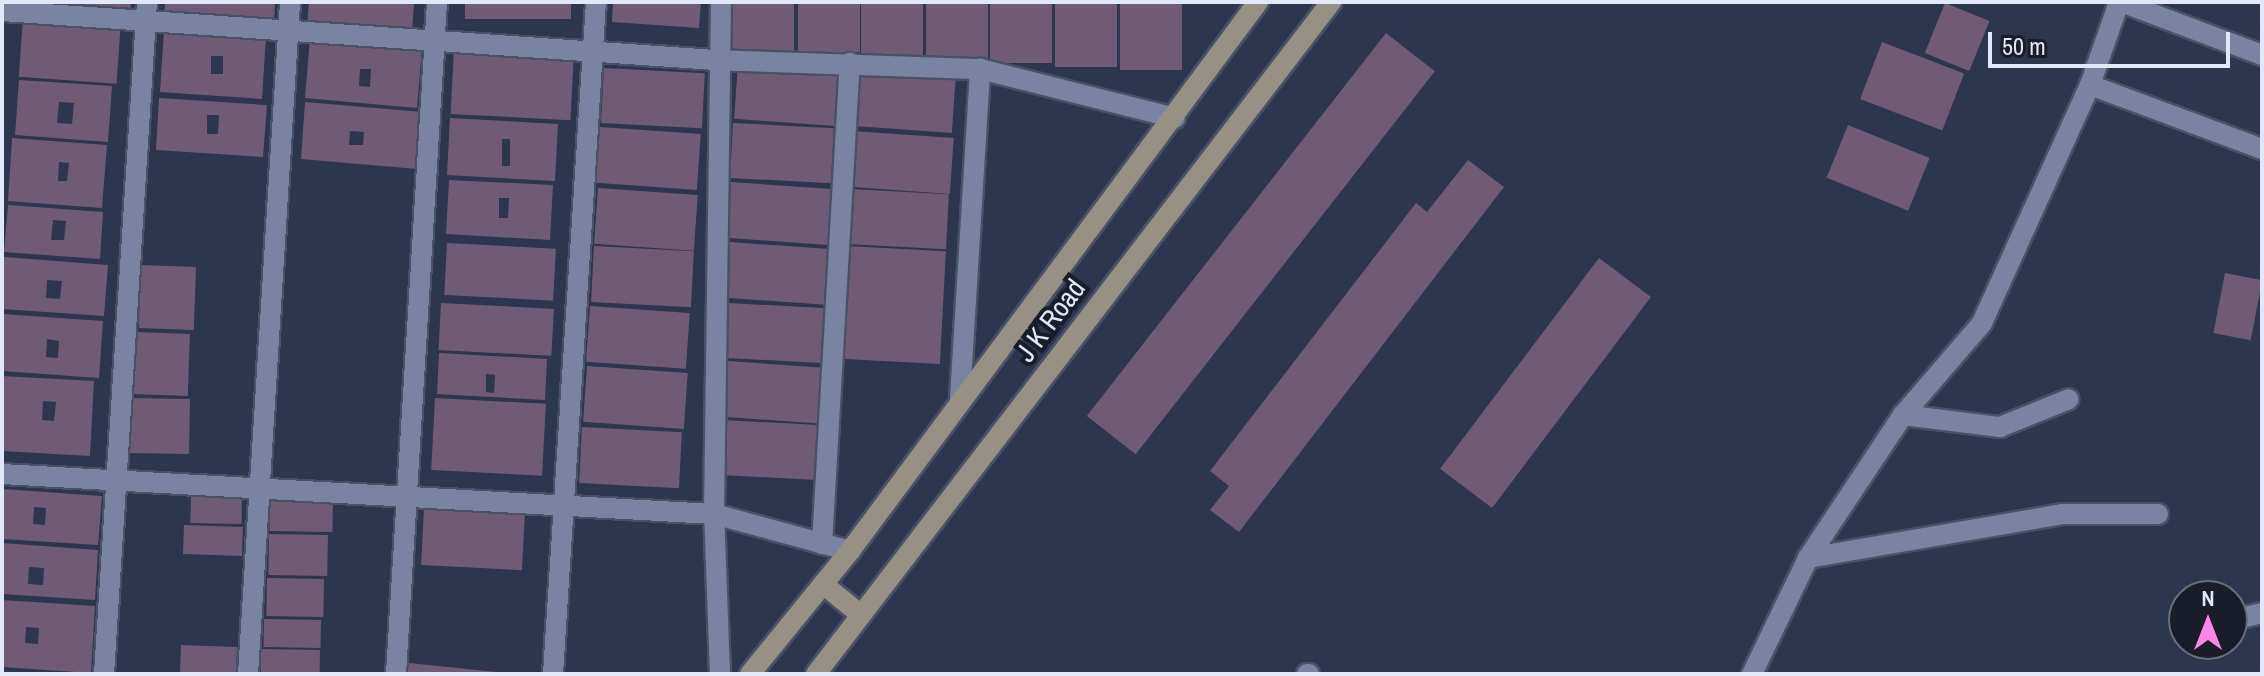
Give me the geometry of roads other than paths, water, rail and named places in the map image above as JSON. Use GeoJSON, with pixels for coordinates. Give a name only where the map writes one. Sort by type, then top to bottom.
{"type":"FeatureCollection","features":[{"type":"Feature","properties":{"kind":"main road","name":"J K Road"},"geometry":{"type":"LineString","coordinates":[[750,674],[850,551],[960,398],[1175,118],[1258,2]]}},
{"type":"Feature","properties":{"kind":"main road","name":"J K Road"},"geometry":{"type":"LineString","coordinates":[[816,674],[1331,2]]}},
{"type":"Feature","properties":{"kind":"main road"},"geometry":{"type":"LineString","coordinates":[[823,584],[861,615]]}},
{"type":"Feature","properties":{"kind":"street"},"geometry":{"type":"LineString","coordinates":[[248,674],[255,491],[290,2]]}},
{"type":"Feature","properties":{"kind":"street"},"geometry":{"type":"LineString","coordinates":[[396,674],[437,2]]}},
{"type":"Feature","properties":{"kind":"street"},"geometry":{"type":"LineString","coordinates":[[553,674],[559,505],[596,2]]}},
{"type":"Feature","properties":{"kind":"street"},"geometry":{"type":"LineString","coordinates":[[720,674],[714,514],[716,60],[721,2]]}},
{"type":"Feature","properties":{"kind":"street"},"geometry":{"type":"LineString","coordinates":[[1752,674],[1808,558],[1903,415],[1982,323],[2090,85],[2120,2],[2262,55]]}},
{"type":"Feature","properties":{"kind":"street"},"geometry":{"type":"LineString","coordinates":[[2,11],[147,11],[288,29],[716,60],[980,69],[1175,118]]}},
{"type":"Feature","properties":{"kind":"street"},"geometry":{"type":"LineString","coordinates":[[104,674],[147,11]]}},
{"type":"Feature","properties":{"kind":"street"},"geometry":{"type":"LineString","coordinates":[[822,544],[850,63]]}},
{"type":"Feature","properties":{"kind":"street"},"geometry":{"type":"LineString","coordinates":[[960,398],[980,69]]}},
{"type":"Feature","properties":{"kind":"street"},"geometry":{"type":"LineString","coordinates":[[2090,85],[2262,149]]}},
{"type":"Feature","properties":{"kind":"street"},"geometry":{"type":"LineString","coordinates":[[1903,415],[2000,427],[2069,399]]}},
{"type":"Feature","properties":{"kind":"street"},"geometry":{"type":"LineString","coordinates":[[2,474],[255,491],[408,496],[714,514],[850,551]]}},
{"type":"Feature","properties":{"kind":"street"},"geometry":{"type":"LineString","coordinates":[[1808,558],[2062,514],[2158,514]]}}]}
